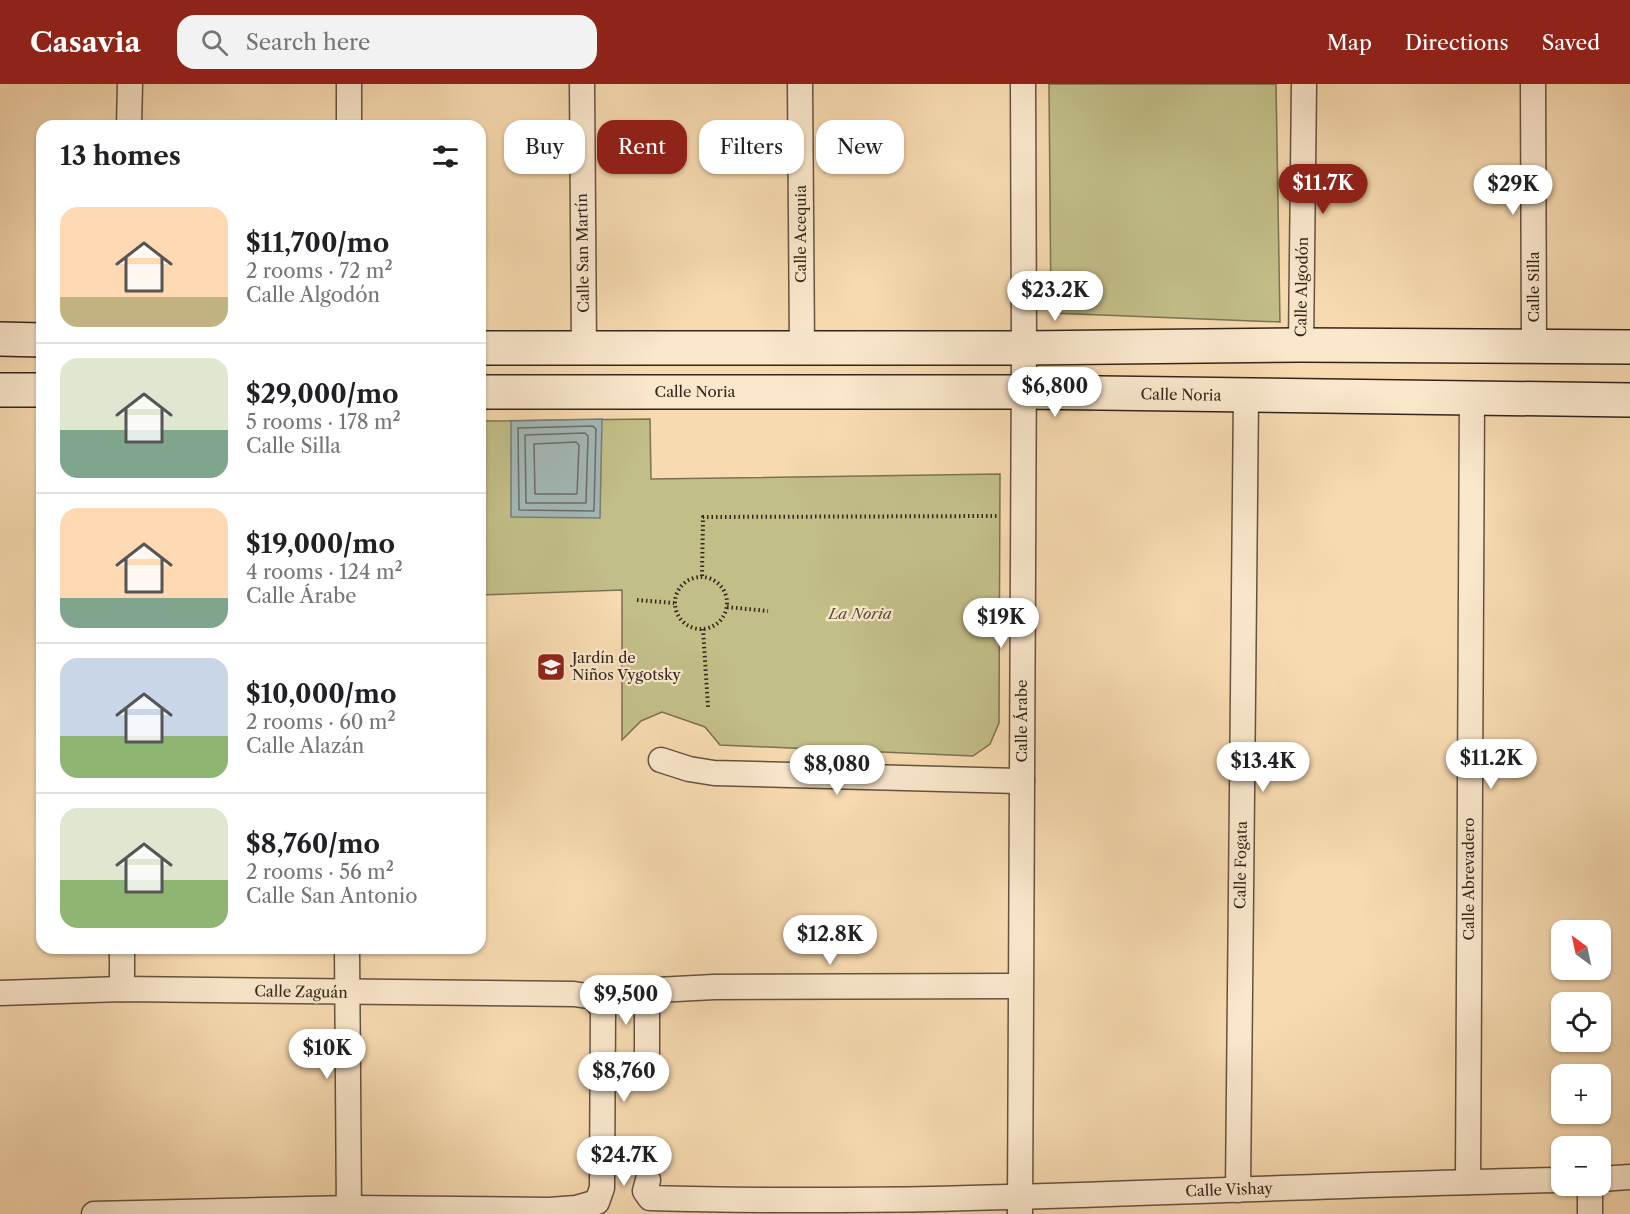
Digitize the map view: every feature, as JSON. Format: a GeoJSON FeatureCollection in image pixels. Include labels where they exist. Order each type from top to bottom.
{"type":"FeatureCollection","features":[{"type":"Feature","properties":{"kind":"street"},"geometry":{"type":"LineString","coordinates":[[129,120],[130,84]]}},
{"type":"Feature","properties":{"kind":"street"},"geometry":{"type":"LineString","coordinates":[[349,84],[349,120]]}},
{"type":"Feature","properties":{"kind":"street","name":"Calle San Martín"},"geometry":{"type":"LineString","coordinates":[[582,84],[584,349]]}},
{"type":"Feature","properties":{"kind":"street","name":"Calle Acequia"},"geometry":{"type":"LineString","coordinates":[[801,84],[802,348]]}},
{"type":"Feature","properties":{"kind":"street","name":"Calle Árabe"},"geometry":{"type":"LineString","coordinates":[[1021,1206],[1023,84]]}},
{"type":"Feature","properties":{"kind":"street","name":"Calle Algodón"},"geometry":{"type":"LineString","coordinates":[[1301,345],[1304,84]]}},
{"type":"Feature","properties":{"kind":"street","name":"Calle Silla"},"geometry":{"type":"LineString","coordinates":[[1533,84],[1534,347]]}},
{"type":"Feature","properties":{"kind":"street"},"geometry":{"type":"LineString","coordinates":[[0,339],[36,340]]}},
{"type":"Feature","properties":{"kind":"street"},"geometry":{"type":"LineString","coordinates":[[486,348],[1024,348],[1301,345],[1630,348]]}},
{"type":"Feature","properties":{"kind":"street"},"geometry":{"type":"LineString","coordinates":[[0,390],[36,390]]}},
{"type":"Feature","properties":{"kind":"street","name":"Calle Noria"},"geometry":{"type":"LineString","coordinates":[[486,392],[1024,392],[1630,400]]}},
{"type":"Feature","properties":{"kind":"street","name":"Calle Fogata"},"geometry":{"type":"LineString","coordinates":[[1238,1190],[1246,396]]}},
{"type":"Feature","properties":{"kind":"street","name":"Calle Abrevadero"},"geometry":{"type":"LineString","coordinates":[[1468,1182],[1472,397]]}},
{"type":"Feature","properties":{"kind":"street"},"geometry":{"type":"LineString","coordinates":[[661,760],[689,769],[714,773],[1022,781]]}},
{"type":"Feature","properties":{"kind":"street"},"geometry":{"type":"LineString","coordinates":[[122,954],[122,989]]}},
{"type":"Feature","properties":{"kind":"street"},"geometry":{"type":"LineString","coordinates":[[94,1214],[350,1211],[348,954]]}},
{"type":"Feature","properties":{"kind":"street"},"geometry":{"type":"LineString","coordinates":[[647,1068],[647,1010],[652,993],[657,990],[726,987],[1020,986]]}},
{"type":"Feature","properties":{"kind":"street","name":"Calle Zaguán"},"geometry":{"type":"LineString","coordinates":[[0,993],[122,989],[574,994],[594,997],[600,1002],[604,1024],[603,1175],[602,1188],[597,1202],[576,1208],[549,1210],[350,1211]]}},
{"type":"Feature","properties":{"kind":"street"},"geometry":{"type":"LineString","coordinates":[[1611,1178],[1630,1177]]}},
{"type":"Feature","properties":{"kind":"street","name":"Calle Vishay"},"geometry":{"type":"LineString","coordinates":[[647,1188],[650,1198],[1021,1206],[1238,1190],[1551,1180]]}},
{"type":"Feature","properties":{"kind":"street"},"geometry":{"type":"LineString","coordinates":[[1590,1196],[1590,1214]]}},
{"type":"Feature","properties":{"kind":"path"},"geometry":{"type":"LineString","coordinates":[[702,576],[703,517],[1023,516]]}},
{"type":"Feature","properties":{"kind":"path"},"geometry":{"type":"LineString","coordinates":[[702,576],[718,583],[724,590],[728,607],[719,622],[703,629],[694,629],[686,625],[675,611],[674,603],[676,594],[686,581],[702,576]]}},
{"type":"Feature","properties":{"kind":"path"},"geometry":{"type":"LineString","coordinates":[[637,600],[674,603]]}},
{"type":"Feature","properties":{"kind":"path"},"geometry":{"type":"LineString","coordinates":[[728,607],[768,611]]}},
{"type":"Feature","properties":{"kind":"path"},"geometry":{"type":"LineString","coordinates":[[703,629],[708,707]]}},
{"type":"Feature","properties":{"kind":"green space"},"geometry":{"type":"Polygon","coordinates":[[[1049,84],[1276,84],[1280,322],[1051,313],[1049,84]]]}},
{"type":"Feature","properties":{"kind":"green space","name":"La Noria"},"geometry":{"type":"Polygon","coordinates":[[[650,419],[651,479],[1000,474],[999,723],[990,744],[973,756],[720,745],[705,727],[662,712],[641,721],[622,740],[622,590],[486,595],[486,421],[650,419]]]}},
{"type":"Feature","properties":{"kind":"water"},"geometry":{"type":"Polygon","coordinates":[[[602,419],[600,518],[511,517],[511,421],[602,419]]]}},
{"type":"Feature","properties":{"kind":"place","name":"Jardín de Niños Vygotsky"},"geometry":{"type":"Point","coordinates":[551,667]}}]}
